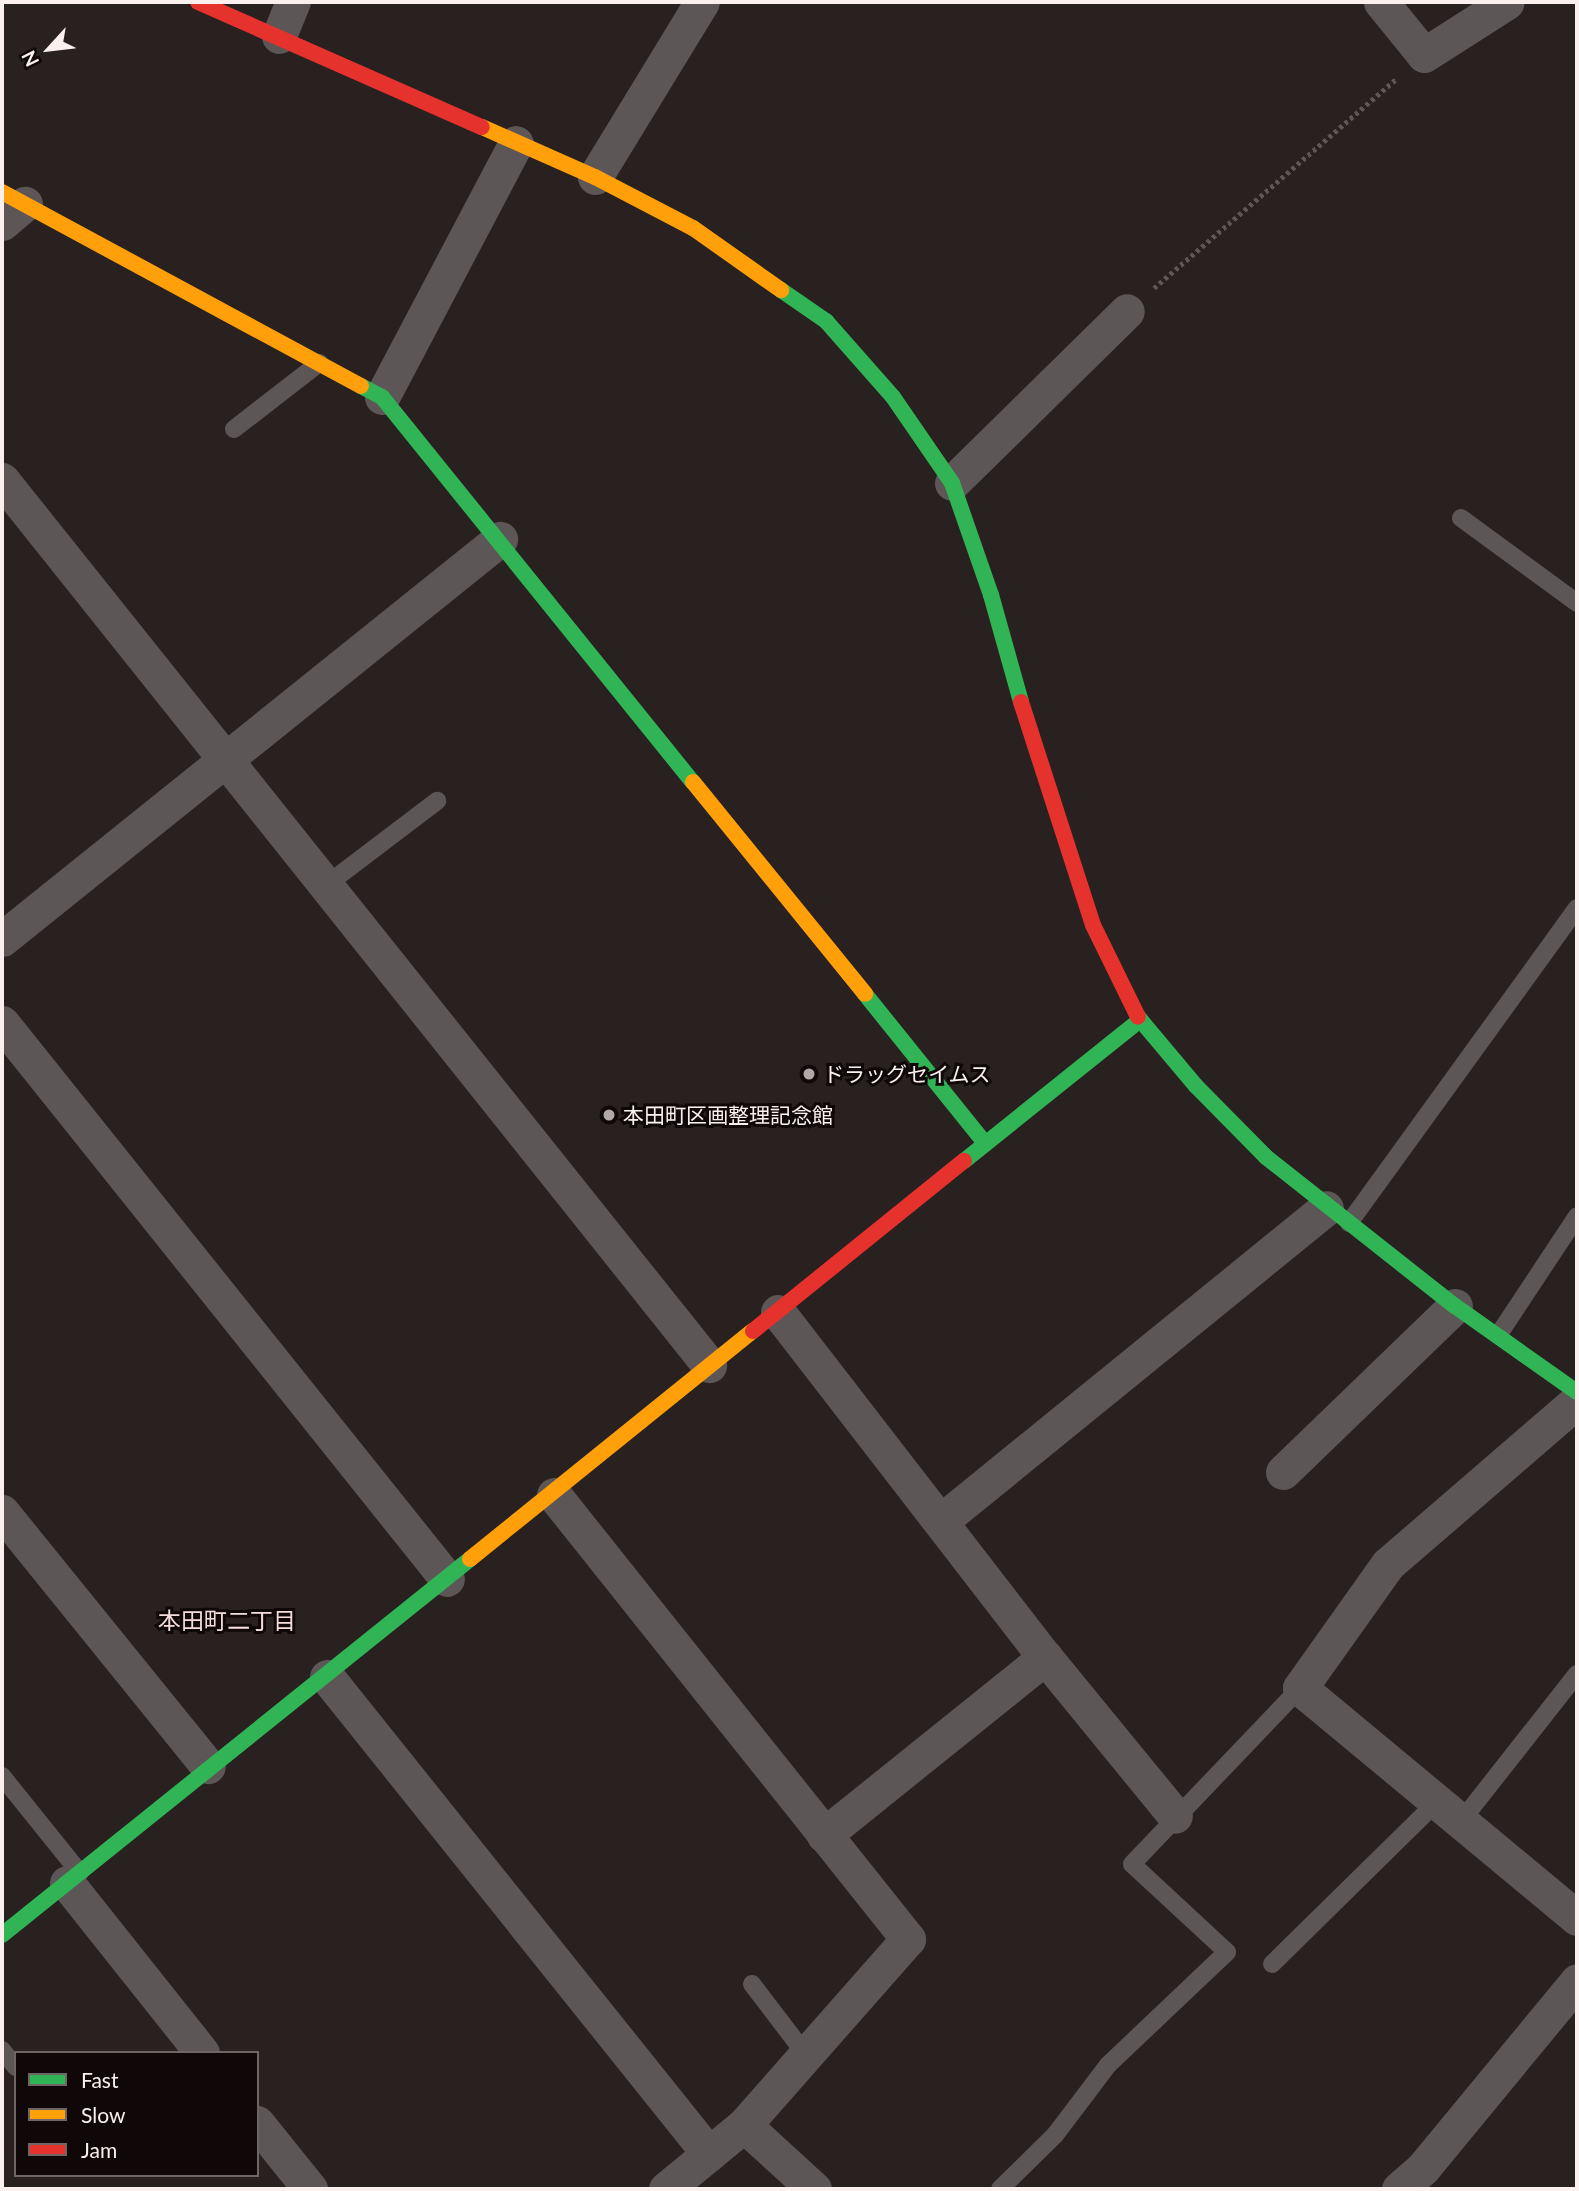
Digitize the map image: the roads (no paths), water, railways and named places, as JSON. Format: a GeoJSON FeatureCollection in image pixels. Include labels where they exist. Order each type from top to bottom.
{"type":"FeatureCollection","features":[{"type":"Feature","properties":{"kind":"street"},"geometry":{"type":"LineString","coordinates":[[198,2],[595,177],[693,228],[826,321],[893,397],[952,483],[991,594],[1021,704],[1093,925],[1140,1020],[1196,1086],[1266,1157],[1455,1306],[1499,1334],[1577,1392]]}},
{"type":"Feature","properties":{"kind":"street"},"geometry":{"type":"LineString","coordinates":[[279,36],[293,2]]}},
{"type":"Feature","properties":{"kind":"street"},"geometry":{"type":"LineString","coordinates":[[595,177],[702,2]]}},
{"type":"Feature","properties":{"kind":"street"},"geometry":{"type":"LineString","coordinates":[[1381,2],[1424,55],[1507,2]]}},
{"type":"Feature","properties":{"kind":"street"},"geometry":{"type":"LineString","coordinates":[[382,397],[516,143]]}},
{"type":"Feature","properties":{"kind":"street"},"geometry":{"type":"LineString","coordinates":[[9,206],[382,397],[500,539],[985,1143]]}},
{"type":"Feature","properties":{"kind":"street"},"geometry":{"type":"LineString","coordinates":[[952,483],[1127,311]]}},
{"type":"Feature","properties":{"kind":"street"},"geometry":{"type":"LineString","coordinates":[[2,480],[709,1366]]}},
{"type":"Feature","properties":{"kind":"street"},"geometry":{"type":"LineString","coordinates":[[2,939],[500,539]]}},
{"type":"Feature","properties":{"kind":"street"},"geometry":{"type":"LineString","coordinates":[[2,1935],[208,1766],[327,1677],[554,1495],[709,1366],[1140,1020]]}},
{"type":"Feature","properties":{"kind":"street"},"geometry":{"type":"LineString","coordinates":[[2,1023],[447,1579]]}},
{"type":"Feature","properties":{"kind":"street"},"geometry":{"type":"LineString","coordinates":[[941,1521],[1338,1215]]}},
{"type":"Feature","properties":{"kind":"street"},"geometry":{"type":"LineString","coordinates":[[1283,1472],[1455,1306]]}},
{"type":"Feature","properties":{"kind":"street"},"geometry":{"type":"LineString","coordinates":[[778,1312],[1045,1657],[1175,1816]]}},
{"type":"Feature","properties":{"kind":"street"},"geometry":{"type":"LineString","coordinates":[[1577,1401],[1388,1564],[1300,1688],[1577,1918]]}},
{"type":"Feature","properties":{"kind":"street"},"geometry":{"type":"LineString","coordinates":[[554,1495],[908,1939],[744,2125],[666,2189]]}},
{"type":"Feature","properties":{"kind":"street"},"geometry":{"type":"LineString","coordinates":[[2,1512],[208,1766]]}},
{"type":"Feature","properties":{"kind":"street"},"geometry":{"type":"LineString","coordinates":[[824,1835],[1045,1657]]}},
{"type":"Feature","properties":{"kind":"street"},"geometry":{"type":"LineString","coordinates":[[327,1677],[709,2154]]}},
{"type":"Feature","properties":{"kind":"street"},"geometry":{"type":"LineString","coordinates":[[74,1878],[201,2051]]}},
{"type":"Feature","properties":{"kind":"street"},"geometry":{"type":"LineString","coordinates":[[1399,2189],[1423,2168],[1577,1981]]}},
{"type":"Feature","properties":{"kind":"street"},"geometry":{"type":"LineString","coordinates":[[259,2125],[310,2189]]}},
{"type":"Feature","properties":{"kind":"street"},"geometry":{"type":"LineString","coordinates":[[744,2125],[814,2189]]}},
{"type":"Feature","properties":{"kind":"lane"},"geometry":{"type":"LineString","coordinates":[[234,429],[319,363]]}},
{"type":"Feature","properties":{"kind":"lane"},"geometry":{"type":"LineString","coordinates":[[1461,518],[1577,603]]}},
{"type":"Feature","properties":{"kind":"lane"},"geometry":{"type":"LineString","coordinates":[[325,887],[437,801]]}},
{"type":"Feature","properties":{"kind":"lane"},"geometry":{"type":"LineString","coordinates":[[1338,1215],[1577,908]]}},
{"type":"Feature","properties":{"kind":"lane"},"geometry":{"type":"LineString","coordinates":[[1499,1334],[1577,1216]]}},
{"type":"Feature","properties":{"kind":"lane"},"geometry":{"type":"LineString","coordinates":[[1272,1964],[1450,1810],[1577,1674]]}},
{"type":"Feature","properties":{"kind":"lane"},"geometry":{"type":"LineString","coordinates":[[1000,2189],[1055,2135],[1108,2065],[1227,1952],[1132,1864],[1300,1688]]}},
{"type":"Feature","properties":{"kind":"lane"},"geometry":{"type":"LineString","coordinates":[[2,1776],[74,1878]]}},
{"type":"Feature","properties":{"kind":"lane"},"geometry":{"type":"LineString","coordinates":[[752,1984],[806,2054]]}},
{"type":"Feature","properties":{"kind":"lane"},"geometry":{"type":"LineString","coordinates":[[2,2050],[14,2065]]}},
{"type":"Feature","properties":{"kind":"place","name":"ドラッグセイムス"},"geometry":{"type":"Point","coordinates":[809,1074]}},
{"type":"Feature","properties":{"kind":"place","name":"本田町区画整理記念館"},"geometry":{"type":"Point","coordinates":[609,1115]}},
{"type":"Feature","properties":{"kind":"district","name":"本田町二丁目"},"geometry":{"type":"Point","coordinates":[227,1620]}}]}
